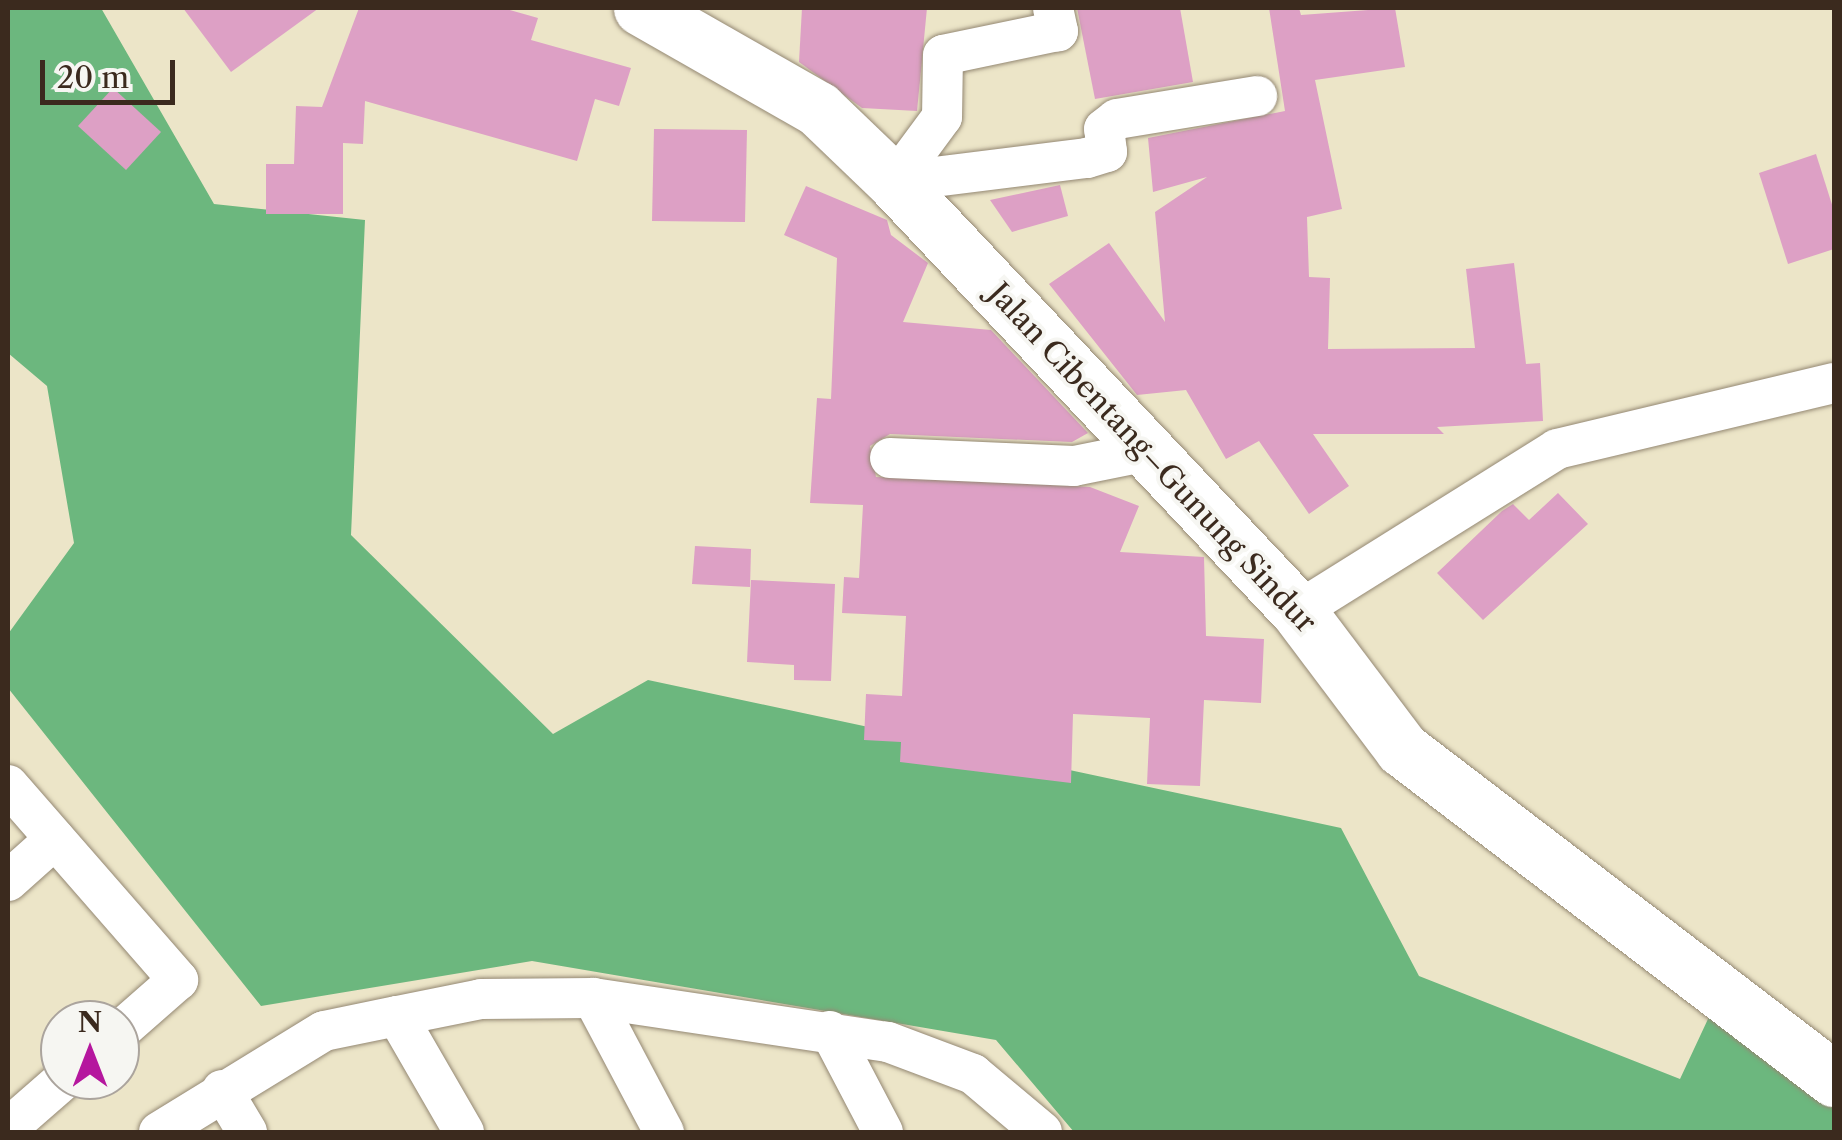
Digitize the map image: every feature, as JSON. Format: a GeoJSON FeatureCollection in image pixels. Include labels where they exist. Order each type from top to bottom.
{"type":"FeatureCollection","features":[{"type":"Feature","properties":{"kind":"street","name":"Jalan Cibentang–Gunung Sindur"},"geometry":{"type":"LineString","coordinates":[[641,8],[818,108],[1153,450],[1298,610],[1402,749],[1834,1079]]}},
{"type":"Feature","properties":{"kind":"street"},"geometry":{"type":"LineString","coordinates":[[894,182],[942,118],[943,55],[1058,31],[1053,8]]}},
{"type":"Feature","properties":{"kind":"street"},"geometry":{"type":"LineString","coordinates":[[894,182],[1087,158],[1107,152],[1104,129],[1117,119],[1257,96]]}},
{"type":"Feature","properties":{"kind":"street"},"geometry":{"type":"LineString","coordinates":[[1298,610],[1557,449],[1834,383]]}},
{"type":"Feature","properties":{"kind":"street"},"geometry":{"type":"LineString","coordinates":[[890,458],[1074,466],[1153,450]]}},
{"type":"Feature","properties":{"kind":"street"},"geometry":{"type":"LineString","coordinates":[[8,785],[178,980],[140,1013]]}},
{"type":"Feature","properties":{"kind":"street"},"geometry":{"type":"LineString","coordinates":[[8,881],[56,839]]}},
{"type":"Feature","properties":{"kind":"street"},"geometry":{"type":"LineString","coordinates":[[160,1132],[324,1030],[481,998],[593,998],[830,1031],[973,1074],[1042,1132]]}},
{"type":"Feature","properties":{"kind":"street"},"geometry":{"type":"LineString","coordinates":[[593,998],[664,1132]]}},
{"type":"Feature","properties":{"kind":"street"},"geometry":{"type":"LineString","coordinates":[[398,1016],[464,1132]]}},
{"type":"Feature","properties":{"kind":"street"},"geometry":{"type":"LineString","coordinates":[[830,1031],[883,1132]]}},
{"type":"Feature","properties":{"kind":"street"},"geometry":{"type":"LineString","coordinates":[[222,1090],[247,1132]]}},
{"type":"Feature","properties":{"kind":"street"},"geometry":{"type":"LineString","coordinates":[[8,1128],[40,1100]]}},
{"type":"Feature","properties":{"kind":"green space"},"geometry":{"type":"Polygon","coordinates":[[[8,8],[101,8],[214,204],[365,220],[351,535],[553,734],[648,680],[1341,828],[1419,976],[1680,1079],[1715,1004],[1834,1099],[1834,1132],[1074,1132],[996,1040],[532,961],[261,1006],[8,688],[8,634],[74,543],[47,386],[8,353],[8,8]]]}},
{"type":"Feature","properties":{"kind":"building"},"geometry":{"type":"Polygon","coordinates":[[[183,8],[319,8],[231,72],[183,8]]]}},
{"type":"Feature","properties":{"kind":"building"},"geometry":{"type":"Polygon","coordinates":[[[359,8],[503,8],[538,18],[531,40],[631,68],[619,106],[595,99],[577,161],[365,101],[363,144],[343,143],[343,214],[266,214],[266,164],[294,164],[296,106],[322,107],[359,8]]]}},
{"type":"Feature","properties":{"kind":"building"},"geometry":{"type":"Polygon","coordinates":[[[802,8],[927,8],[917,111],[862,108],[799,62],[802,8]]]}},
{"type":"Feature","properties":{"kind":"building"},"geometry":{"type":"Polygon","coordinates":[[[1077,8],[1180,8],[1193,82],[1095,99],[1077,8]]]}},
{"type":"Feature","properties":{"kind":"building"},"geometry":{"type":"Polygon","coordinates":[[[1269,8],[1299,8],[1301,15],[1395,8],[1405,67],[1315,80],[1342,209],[1307,217],[1309,277],[1330,278],[1328,349],[1475,348],[1466,269],[1514,263],[1526,364],[1540,363],[1543,421],[1437,427],[1444,434],[1313,434],[1349,486],[1309,514],[1259,441],[1226,459],[1186,390],[1137,395],[1049,284],[1109,243],[1165,322],[1155,212],[1207,177],[1153,192],[1148,138],[1285,111],[1269,8]]]}},
{"type":"Feature","properties":{"kind":"building"},"geometry":{"type":"Polygon","coordinates":[[[113,88],[161,132],[126,170],[78,126],[113,88]]]}},
{"type":"Feature","properties":{"kind":"building"},"geometry":{"type":"Polygon","coordinates":[[[654,129],[747,130],[745,222],[652,221],[654,129]]]}},
{"type":"Feature","properties":{"kind":"building"},"geometry":{"type":"Polygon","coordinates":[[[1816,154],[1834,211],[1834,249],[1788,264],[1759,173],[1816,154]]]}},
{"type":"Feature","properties":{"kind":"building"},"geometry":{"type":"Polygon","coordinates":[[[1060,185],[1068,216],[1012,232],[990,200],[1060,185]]]}},
{"type":"Feature","properties":{"kind":"building"},"geometry":{"type":"Polygon","coordinates":[[[806,186],[887,220],[891,235],[928,263],[903,322],[991,330],[1088,433],[1072,442],[890,434],[870,446],[876,477],[1090,487],[1139,506],[1120,552],[1204,557],[1206,636],[1264,639],[1261,703],[1204,700],[1200,786],[1147,784],[1150,718],[1073,714],[1071,783],[900,762],[901,742],[864,740],[866,694],[902,696],[906,616],[842,613],[844,577],[859,578],[863,505],[810,503],[817,398],[831,399],[837,258],[784,235],[806,186]]]}},
{"type":"Feature","properties":{"kind":"building"},"geometry":{"type":"Polygon","coordinates":[[[1558,493],[1588,524],[1483,620],[1437,573],[1502,511],[1513,504],[1529,520],[1558,493]]]}},
{"type":"Feature","properties":{"kind":"building"},"geometry":{"type":"Polygon","coordinates":[[[695,546],[751,549],[750,587],[692,584],[695,546]]]}},
{"type":"Feature","properties":{"kind":"building"},"geometry":{"type":"Polygon","coordinates":[[[751,580],[835,584],[831,681],[794,680],[794,665],[747,662],[751,580]]]}}]}
